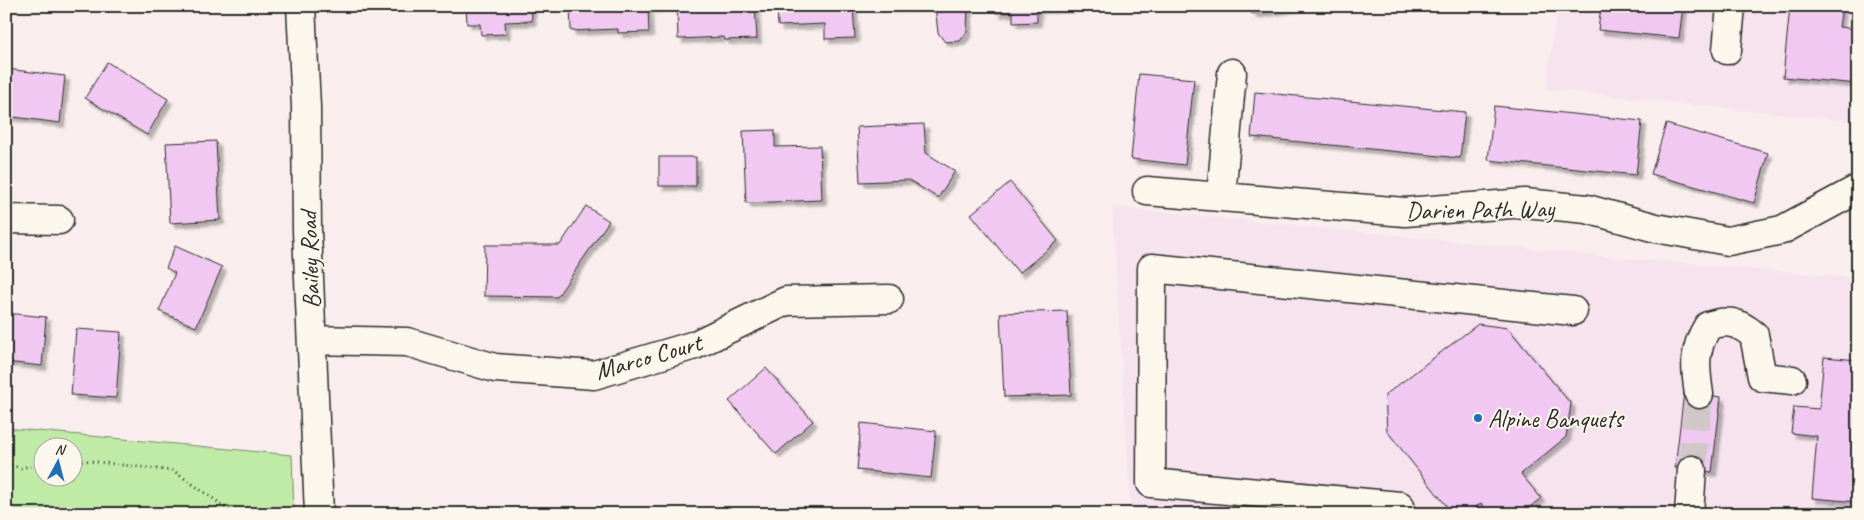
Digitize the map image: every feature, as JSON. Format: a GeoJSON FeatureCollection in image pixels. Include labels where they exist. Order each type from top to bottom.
{"type":"FeatureCollection","features":[{"type":"Feature","properties":{"kind":"street","name":"Bailey Road"},"geometry":{"type":"LineString","coordinates":[[300,6],[306,107],[307,231],[318,514]]}},
{"type":"Feature","properties":{"kind":"street"},"geometry":{"type":"LineString","coordinates":[[1727,50],[1731,6]]}},
{"type":"Feature","properties":{"kind":"street"},"geometry":{"type":"LineString","coordinates":[[1221,197],[1232,73]]}},
{"type":"Feature","properties":{"kind":"street","name":"Darien Path Way"},"geometry":{"type":"LineString","coordinates":[[1147,191],[1405,212],[1525,203],[1586,209],[1656,228],[1728,241],[1782,230],[1858,189]]}},
{"type":"Feature","properties":{"kind":"street"},"geometry":{"type":"LineString","coordinates":[[6,219],[59,220]]}},
{"type":"Feature","properties":{"kind":"street"},"geometry":{"type":"LineString","coordinates":[[1400,506],[1151,483],[1152,268],[1573,311]]}},
{"type":"Feature","properties":{"kind":"street","name":"Marco Court"},"geometry":{"type":"LineString","coordinates":[[312,340],[407,342],[495,368],[594,375],[695,345],[786,301],[889,299]]}},
{"type":"Feature","properties":{"kind":"street"},"geometry":{"type":"LineString","coordinates":[[1698,394],[1695,363],[1699,339],[1708,326],[1723,321],[1739,323],[1754,335],[1762,376],[1792,380]]}},
{"type":"Feature","properties":{"kind":"street"},"geometry":{"type":"LineString","coordinates":[[1689,514],[1692,470]]}},
{"type":"Feature","properties":{"kind":"path"},"geometry":{"type":"LineString","coordinates":[[82,460],[174,470],[236,514]]}},
{"type":"Feature","properties":{"kind":"path"},"geometry":{"type":"LineString","coordinates":[[6,464],[20,468],[32,465]]}},
{"type":"Feature","properties":{"kind":"shaded area"},"geometry":{"type":"Polygon","coordinates":[[[1557,6],[1858,6],[1858,122],[1546,89],[1557,6]]]}},
{"type":"Feature","properties":{"kind":"shaded area"},"geometry":{"type":"Polygon","coordinates":[[[1112,207],[1634,259],[1858,278],[1858,514],[1131,514],[1112,207]]]}},
{"type":"Feature","properties":{"kind":"green space"},"geometry":{"type":"Polygon","coordinates":[[[6,428],[292,455],[294,514],[6,514],[6,428]]]}},
{"type":"Feature","properties":{"kind":"building"},"geometry":{"type":"Polygon","coordinates":[[[466,6],[531,6],[532,21],[505,22],[506,34],[481,35],[480,24],[467,24],[466,6]]]}},
{"type":"Feature","properties":{"kind":"building"},"geometry":{"type":"Polygon","coordinates":[[[570,6],[656,6],[656,8],[648,8],[649,32],[618,33],[618,29],[571,31],[570,6]]]}},
{"type":"Feature","properties":{"kind":"building"},"geometry":{"type":"Polygon","coordinates":[[[677,6],[755,6],[757,39],[725,40],[724,37],[678,39],[677,6]]]}},
{"type":"Feature","properties":{"kind":"building"},"geometry":{"type":"Polygon","coordinates":[[[777,6],[853,6],[855,38],[825,39],[825,24],[778,26],[777,6]]]}},
{"type":"Feature","properties":{"kind":"building"},"geometry":{"type":"Polygon","coordinates":[[[889,6],[935,6],[889,8],[889,6]]]}},
{"type":"Feature","properties":{"kind":"building"},"geometry":{"type":"Polygon","coordinates":[[[935,6],[968,6],[967,32],[960,41],[945,42],[938,33],[935,6]]]}},
{"type":"Feature","properties":{"kind":"building"},"geometry":{"type":"Polygon","coordinates":[[[996,6],[1086,7],[1037,9],[1037,22],[1013,23],[1013,12],[996,13],[996,6]]]}},
{"type":"Feature","properties":{"kind":"building"},"geometry":{"type":"Polygon","coordinates":[[[1251,6],[1301,6],[1252,14],[1251,6]]]}},
{"type":"Feature","properties":{"kind":"building"},"geometry":{"type":"Polygon","coordinates":[[[1601,6],[1683,6],[1679,38],[1598,30],[1601,6]]]}},
{"type":"Feature","properties":{"kind":"building"},"geometry":{"type":"Polygon","coordinates":[[[1790,6],[1842,6],[1839,27],[1858,29],[1858,84],[1783,77],[1790,6]]]}},
{"type":"Feature","properties":{"kind":"building"},"geometry":{"type":"Polygon","coordinates":[[[107,62],[168,99],[147,135],[85,98],[107,62]]]}},
{"type":"Feature","properties":{"kind":"building"},"geometry":{"type":"Polygon","coordinates":[[[6,69],[65,76],[60,123],[6,116],[6,69]]]}},
{"type":"Feature","properties":{"kind":"building"},"geometry":{"type":"Polygon","coordinates":[[[1139,74],[1194,79],[1185,165],[1131,159],[1139,74]]]}},
{"type":"Feature","properties":{"kind":"building"},"geometry":{"type":"Polygon","coordinates":[[[1255,92],[1465,112],[1460,158],[1251,137],[1255,92]]]}},
{"type":"Feature","properties":{"kind":"building"},"geometry":{"type":"Polygon","coordinates":[[[1494,106],[1642,121],[1636,175],[1488,160],[1494,106]]]}},
{"type":"Feature","properties":{"kind":"building"},"geometry":{"type":"Polygon","coordinates":[[[924,124],[926,153],[955,171],[938,198],[909,180],[860,182],[857,127],[924,124]]]}},
{"type":"Feature","properties":{"kind":"building"},"geometry":{"type":"Polygon","coordinates":[[[1666,124],[1768,153],[1754,203],[1651,174],[1666,124]]]}},
{"type":"Feature","properties":{"kind":"building"},"geometry":{"type":"Polygon","coordinates":[[[775,130],[775,147],[820,146],[822,200],[746,203],[743,131],[775,130]]]}},
{"type":"Feature","properties":{"kind":"building"},"geometry":{"type":"Polygon","coordinates":[[[216,141],[220,220],[170,223],[166,143],[216,141]]]}},
{"type":"Feature","properties":{"kind":"building"},"geometry":{"type":"Polygon","coordinates":[[[659,157],[696,157],[696,186],[659,186],[659,157]]]}},
{"type":"Feature","properties":{"kind":"building"},"geometry":{"type":"Polygon","coordinates":[[[1010,182],[1058,241],[1019,273],[971,214],[1010,182]]]}},
{"type":"Feature","properties":{"kind":"building"},"geometry":{"type":"Polygon","coordinates":[[[586,206],[609,221],[557,297],[484,296],[485,245],[560,245],[586,206]]]}},
{"type":"Feature","properties":{"kind":"building"},"geometry":{"type":"Polygon","coordinates":[[[175,246],[222,267],[196,327],[159,311],[175,273],[166,268],[175,246]]]}},
{"type":"Feature","properties":{"kind":"building"},"geometry":{"type":"Polygon","coordinates":[[[1067,311],[1071,395],[1004,397],[1000,313],[1067,311]]]}},
{"type":"Feature","properties":{"kind":"building"},"geometry":{"type":"Polygon","coordinates":[[[6,313],[46,317],[42,366],[6,362],[6,313]]]}},
{"type":"Feature","properties":{"kind":"building","name":"Alpine Banquets"},"geometry":{"type":"Polygon","coordinates":[[[1478,324],[1508,328],[1571,404],[1566,437],[1521,474],[1541,498],[1521,514],[1490,514],[1481,503],[1467,514],[1453,514],[1387,431],[1385,395],[1478,324]]]}},
{"type":"Feature","properties":{"kind":"building"},"geometry":{"type":"Polygon","coordinates":[[[76,329],[121,332],[116,398],[71,395],[76,329]]]}},
{"type":"Feature","properties":{"kind":"building"},"geometry":{"type":"Polygon","coordinates":[[[1824,357],[1858,360],[1858,502],[1812,498],[1817,436],[1791,433],[1794,407],[1819,409],[1824,357]]]}},
{"type":"Feature","properties":{"kind":"building"},"geometry":{"type":"Polygon","coordinates":[[[766,368],[813,421],[776,454],[729,401],[766,368]]]}},
{"type":"Feature","properties":{"kind":"building"},"geometry":{"type":"Polygon","coordinates":[[[1684,392],[1721,397],[1712,472],[1675,468],[1684,392]]]}},
{"type":"Feature","properties":{"kind":"building"},"geometry":{"type":"Polygon","coordinates":[[[861,423],[936,431],[931,478],[857,470],[861,423]]]}},
{"type":"Feature","properties":{"kind":"tunnel"},"geometry":{"type":"LineString","coordinates":[[1692,470],[1699,394]]}},
{"type":"Feature","properties":{"kind":"place","name":"Alpine Banquets"},"geometry":{"type":"Point","coordinates":[1478,418]}}]}
